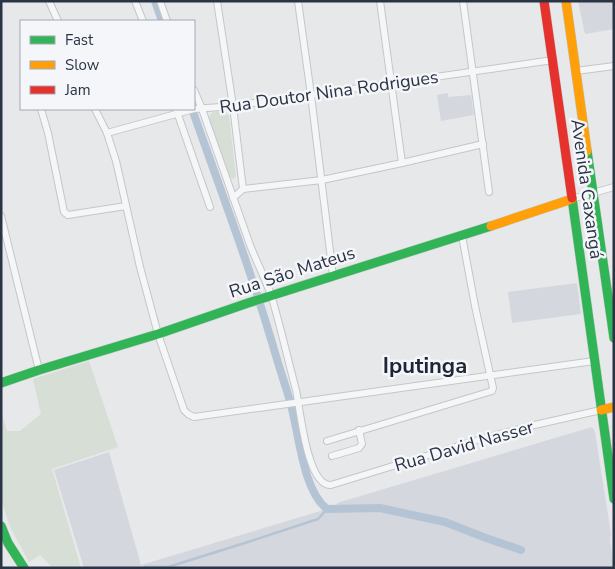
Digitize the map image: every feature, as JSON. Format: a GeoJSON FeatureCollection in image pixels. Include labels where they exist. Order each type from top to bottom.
{"type":"FeatureCollection","features":[{"type":"Feature","properties":{"kind":"main road","name":"Avenida Caxangá"},"geometry":{"type":"LineString","coordinates":[[544,1],[614,500]]}},
{"type":"Feature","properties":{"kind":"main road","name":"Avenida Caxangá"},"geometry":{"type":"LineString","coordinates":[[566,1],[614,338]]}},
{"type":"Feature","properties":{"kind":"main road","name":"Rua São Mateus"},"geometry":{"type":"LineString","coordinates":[[1,383],[158,334],[260,299],[462,236],[572,199]]}},
{"type":"Feature","properties":{"kind":"main road"},"geometry":{"type":"LineString","coordinates":[[601,410],[614,407]]}},
{"type":"Feature","properties":{"kind":"main road"},"geometry":{"type":"LineString","coordinates":[[1,526],[4,536],[24,568]]}},
{"type":"Feature","properties":{"kind":"street"},"geometry":{"type":"LineString","coordinates":[[49,1],[58,20]]}},
{"type":"Feature","properties":{"kind":"street"},"geometry":{"type":"LineString","coordinates":[[136,1],[143,20]]}},
{"type":"Feature","properties":{"kind":"street"},"geometry":{"type":"LineString","coordinates":[[160,1],[167,20]]}},
{"type":"Feature","properties":{"kind":"street"},"geometry":{"type":"LineString","coordinates":[[216,1],[233,106],[243,189]]}},
{"type":"Feature","properties":{"kind":"street"},"geometry":{"type":"LineString","coordinates":[[298,1],[333,276]]}},
{"type":"Feature","properties":{"kind":"street"},"geometry":{"type":"LineString","coordinates":[[380,1],[402,163]]}},
{"type":"Feature","properties":{"kind":"street"},"geometry":{"type":"LineString","coordinates":[[463,1],[489,192]]}},
{"type":"Feature","properties":{"kind":"street","name":"Rua Doutor Nina Rodrigues"},"geometry":{"type":"LineString","coordinates":[[198,109],[233,106],[553,60]]}},
{"type":"Feature","properties":{"kind":"street"},"geometry":{"type":"LineString","coordinates":[[576,71],[614,66]]}},
{"type":"Feature","properties":{"kind":"street"},"geometry":{"type":"LineString","coordinates":[[195,95],[198,109],[271,296],[297,403]]}},
{"type":"Feature","properties":{"kind":"street"},"geometry":{"type":"LineString","coordinates":[[41,110],[64,212],[68,215],[126,206]]}},
{"type":"Feature","properties":{"kind":"street"},"geometry":{"type":"LineString","coordinates":[[96,110],[107,133],[116,161],[140,267],[158,334],[184,410],[188,414],[194,417],[269,409],[281,405],[594,361]]}},
{"type":"Feature","properties":{"kind":"street","name":"Rua Doutor Nina Rodrigues"},"geometry":{"type":"LineString","coordinates":[[107,133],[178,112],[191,110]]}},
{"type":"Feature","properties":{"kind":"street"},"geometry":{"type":"LineString","coordinates":[[178,112],[210,207]]}},
{"type":"Feature","properties":{"kind":"street"},"geometry":{"type":"LineString","coordinates":[[233,198],[243,189],[322,180],[483,144]]}},
{"type":"Feature","properties":{"kind":"street","name":"Rua São Mateus"},"geometry":{"type":"LineString","coordinates":[[572,199],[614,187]]}},
{"type":"Feature","properties":{"kind":"street"},"geometry":{"type":"LineString","coordinates":[[1,216],[39,370]]}},
{"type":"Feature","properties":{"kind":"street"},"geometry":{"type":"LineString","coordinates":[[327,441],[492,391],[493,388],[462,236]]}},
{"type":"Feature","properties":{"kind":"street","name":"Rua David Nasser"},"geometry":{"type":"LineString","coordinates":[[297,403],[312,467],[319,480],[327,485],[481,439],[601,410]]}},
{"type":"Feature","properties":{"kind":"street"},"geometry":{"type":"LineString","coordinates":[[332,456],[359,448],[362,444],[359,430]]}},
{"type":"Feature","properties":{"kind":"shaded area"},"geometry":{"type":"Polygon","coordinates":[[[578,1],[614,1],[614,29],[585,34],[578,1]]]}},
{"type":"Feature","properties":{"kind":"shaded area"},"geometry":{"type":"Polygon","coordinates":[[[448,93],[448,97],[471,95],[474,115],[441,121],[437,95],[448,93]]]}},
{"type":"Feature","properties":{"kind":"shaded area"},"geometry":{"type":"Polygon","coordinates":[[[224,111],[229,116],[236,177],[233,179],[230,177],[209,119],[213,112],[224,111]]]}},
{"type":"Feature","properties":{"kind":"shaded area"},"geometry":{"type":"Polygon","coordinates":[[[577,283],[581,314],[512,323],[508,292],[577,283]]]}},
{"type":"Feature","properties":{"kind":"shaded area"},"geometry":{"type":"Polygon","coordinates":[[[89,361],[118,447],[52,469],[81,568],[53,568],[40,555],[29,562],[10,527],[1,499],[1,412],[7,431],[20,431],[41,414],[33,379],[89,361]]]}},
{"type":"Feature","properties":{"kind":"shaded area"},"geometry":{"type":"Polygon","coordinates":[[[592,427],[595,432],[611,534],[614,568],[84,568],[54,470],[109,452],[141,565],[337,506],[337,503],[592,427]]]}},
{"type":"Feature","properties":{"kind":"waterway"},"geometry":{"type":"LineString","coordinates":[[155,1],[162,20]]}},
{"type":"Feature","properties":{"kind":"waterway"},"geometry":{"type":"LineString","coordinates":[[192,110],[257,294],[290,402],[308,480],[320,501],[327,509],[380,508],[445,522],[521,550]]}},
{"type":"Feature","properties":{"kind":"waterway"},"geometry":{"type":"LineString","coordinates":[[145,567],[168,567],[248,542],[318,519],[327,509]]}},
{"type":"Feature","properties":{"kind":"traffic: fast"},"geometry":{"type":"LineString","coordinates":[[587,151],[614,338]]}},
{"type":"Feature","properties":{"kind":"traffic: fast"},"geometry":{"type":"LineString","coordinates":[[572,198],[614,499]]}},
{"type":"Feature","properties":{"kind":"traffic: fast"},"geometry":{"type":"LineString","coordinates":[[1,383],[491,226]]}},
{"type":"Feature","properties":{"kind":"traffic: fast"},"geometry":{"type":"LineString","coordinates":[[1,526],[8,543],[24,568]]}},
{"type":"Feature","properties":{"kind":"traffic: slow"},"geometry":{"type":"LineString","coordinates":[[566,1],[587,151]]}},
{"type":"Feature","properties":{"kind":"traffic: slow"},"geometry":{"type":"LineString","coordinates":[[491,226],[572,199]]}},
{"type":"Feature","properties":{"kind":"traffic: slow"},"geometry":{"type":"LineString","coordinates":[[601,410],[614,407]]}},
{"type":"Feature","properties":{"kind":"traffic: jam"},"geometry":{"type":"LineString","coordinates":[[544,1],[572,198]]}},
{"type":"Feature","properties":{"kind":"district","name":"Iputinga"},"geometry":{"type":"Point","coordinates":[425,366]}}]}
